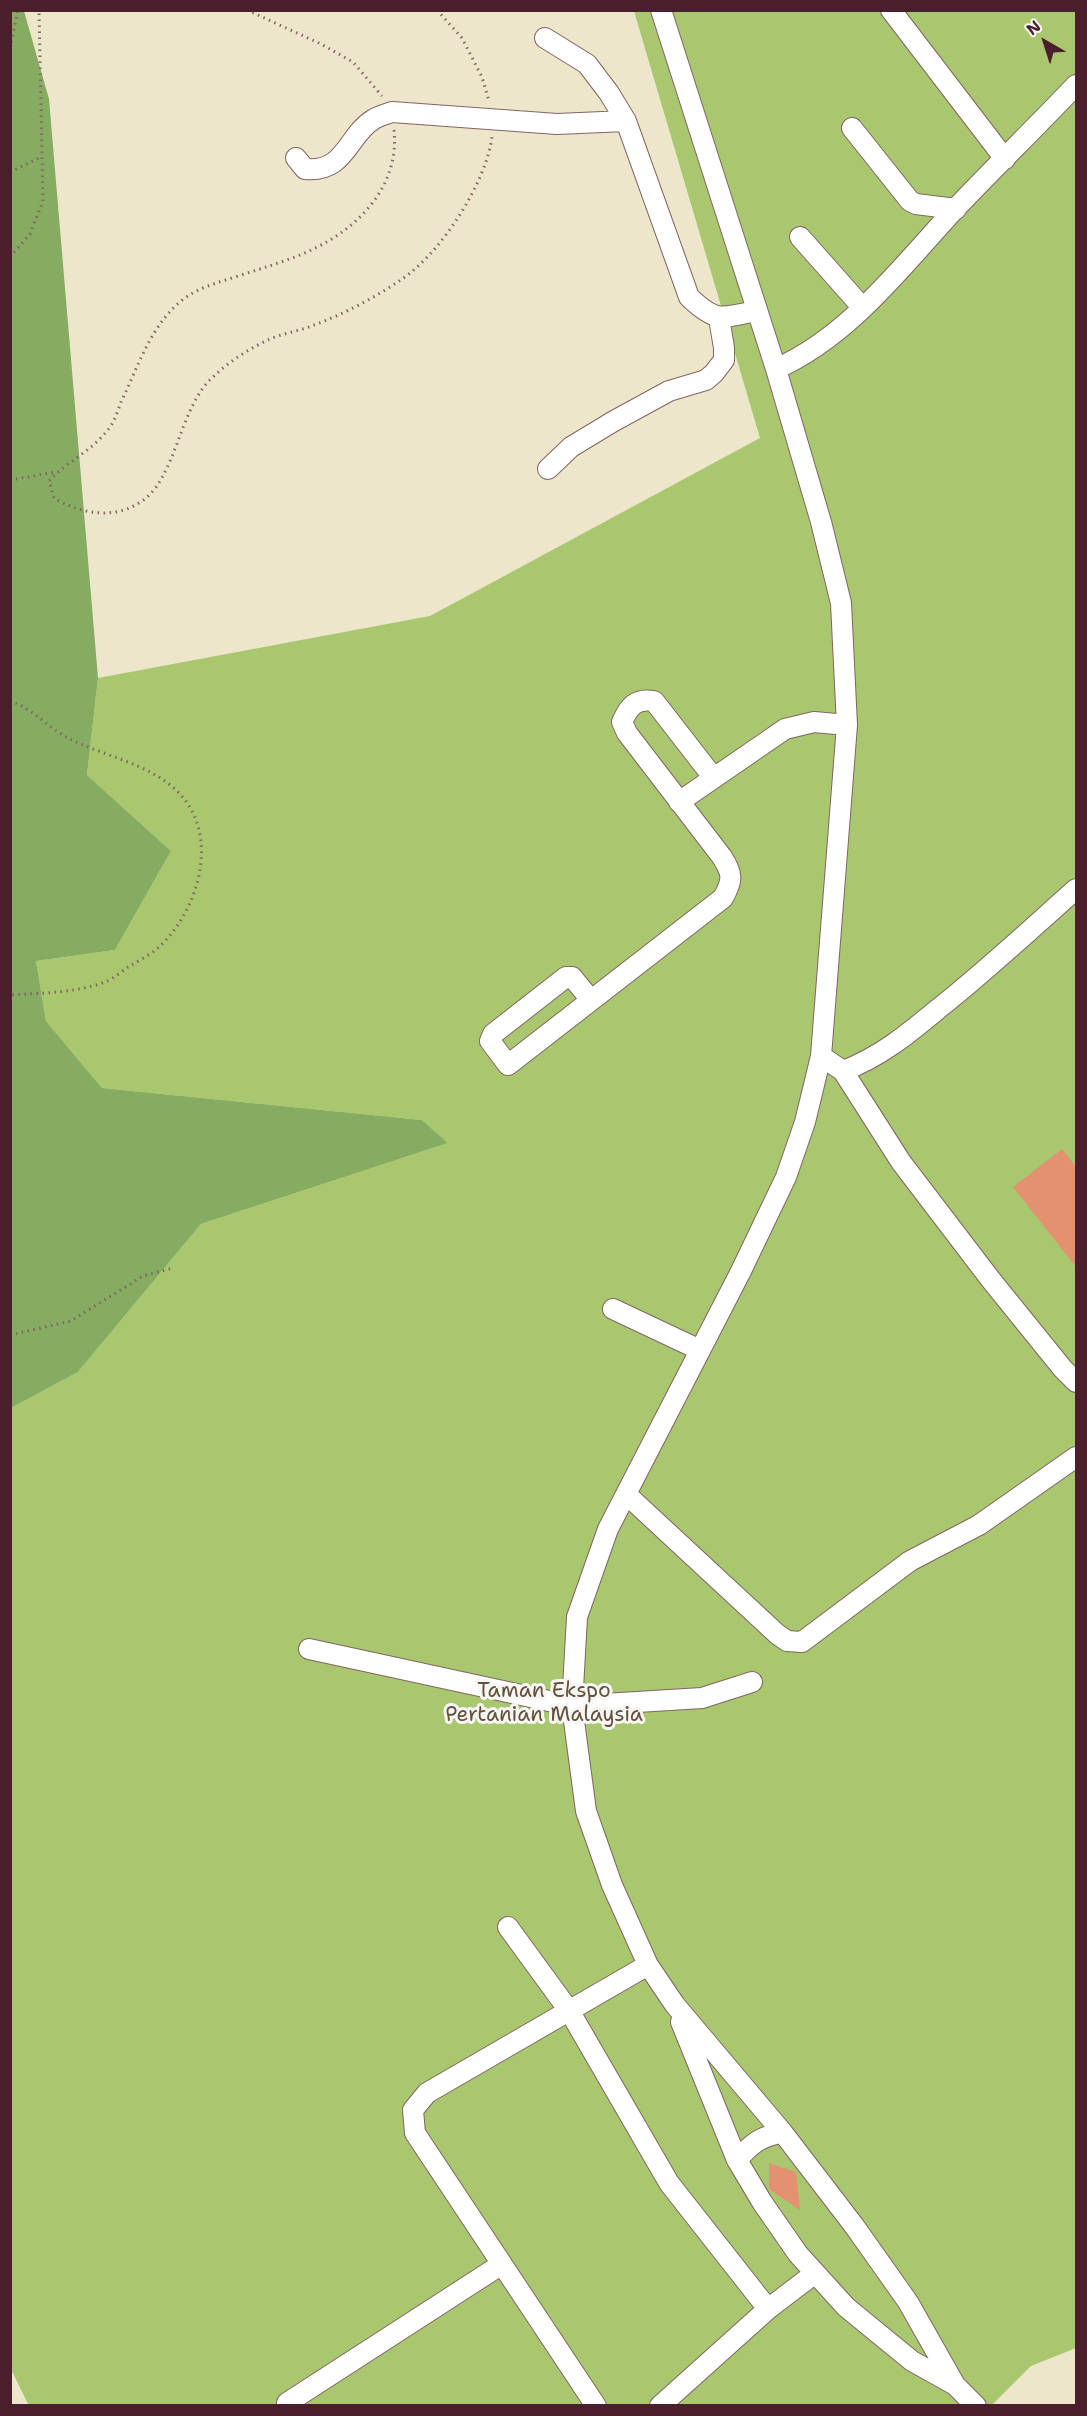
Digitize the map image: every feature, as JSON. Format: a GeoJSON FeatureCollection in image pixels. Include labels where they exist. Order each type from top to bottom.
{"type":"FeatureCollection","features":[{"type":"Feature","properties":{"kind":"street"},"geometry":{"type":"LineString","coordinates":[[661,10],[776,369],[821,522],[840,603],[847,725],[821,1056],[805,1122],[786,1177],[741,1271],[608,1529],[577,1617],[572,1706],[586,1810],[612,1885],[648,1965],[675,2005],[783,2133],[888,2273],[908,2302],[955,2385],[976,2406]]}},
{"type":"Feature","properties":{"kind":"street"},"geometry":{"type":"LineString","coordinates":[[896,12],[1005,159]]}},
{"type":"Feature","properties":{"kind":"street"},"geometry":{"type":"LineString","coordinates":[[545,38],[587,64],[626,121],[689,297],[703,311],[719,318],[756,311]]}},
{"type":"Feature","properties":{"kind":"street"},"geometry":{"type":"LineString","coordinates":[[776,369],[819,346],[889,282],[956,209],[1077,85]]}},
{"type":"Feature","properties":{"kind":"street"},"geometry":{"type":"LineString","coordinates":[[296,158],[305,170],[316,170],[333,164],[373,120],[392,112],[557,124],[626,121]]}},
{"type":"Feature","properties":{"kind":"street"},"geometry":{"type":"LineString","coordinates":[[852,128],[910,201],[916,204],[956,209]]}},
{"type":"Feature","properties":{"kind":"street"},"geometry":{"type":"LineString","coordinates":[[800,237],[862,307]]}},
{"type":"Feature","properties":{"kind":"street"},"geometry":{"type":"LineString","coordinates":[[548,468],[571,447],[614,421],[669,391],[706,380],[714,373],[724,360],[719,318]]}},
{"type":"Feature","properties":{"kind":"street"},"geometry":{"type":"LineString","coordinates":[[591,1000],[572,977],[566,977],[490,1037],[508,1065],[723,898],[732,884],[730,868],[627,733],[622,722],[626,712],[633,704],[643,699],[654,700],[713,777]]}},
{"type":"Feature","properties":{"kind":"street"},"geometry":{"type":"LineString","coordinates":[[679,802],[785,729],[814,722],[847,725]]}},
{"type":"Feature","properties":{"kind":"street"},"geometry":{"type":"LineString","coordinates":[[843,1071],[893,1046],[964,989],[1077,889]]}},
{"type":"Feature","properties":{"kind":"street"},"geometry":{"type":"LineString","coordinates":[[821,1056],[843,1071],[909,1172],[991,1280],[1063,1369],[1077,1382]]}},
{"type":"Feature","properties":{"kind":"street"},"geometry":{"type":"LineString","coordinates":[[613,1309],[700,1350]]}},
{"type":"Feature","properties":{"kind":"street"},"geometry":{"type":"LineString","coordinates":[[626,1494],[777,1634],[787,1641],[802,1641],[910,1561],[979,1525],[1077,1456]]}},
{"type":"Feature","properties":{"kind":"street"},"geometry":{"type":"LineString","coordinates":[[309,1649],[572,1706],[702,1698],[752,1682]]}},
{"type":"Feature","properties":{"kind":"street"},"geometry":{"type":"LineString","coordinates":[[508,1927],[570,2012],[669,2183],[768,2309]]}},
{"type":"Feature","properties":{"kind":"street"},"geometry":{"type":"LineString","coordinates":[[596,2406],[415,2133],[413,2110],[427,2093],[648,1965]]}},
{"type":"Feature","properties":{"kind":"street"},"geometry":{"type":"LineString","coordinates":[[675,2005],[737,2160],[778,2227],[814,2274],[846,2307],[912,2361],[955,2385]]}},
{"type":"Feature","properties":{"kind":"street"},"geometry":{"type":"LineString","coordinates":[[737,2160],[757,2140],[769,2134],[783,2133]]}},
{"type":"Feature","properties":{"kind":"street"},"geometry":{"type":"LineString","coordinates":[[287,2403],[502,2264]]}},
{"type":"Feature","properties":{"kind":"street"},"geometry":{"type":"LineString","coordinates":[[660,2406],[768,2309],[814,2274]]}},
{"type":"Feature","properties":{"kind":"path"},"geometry":{"type":"LineString","coordinates":[[10,48],[18,10]]}},
{"type":"Feature","properties":{"kind":"path"},"geometry":{"type":"LineString","coordinates":[[10,257],[30,234],[43,201],[39,10]]}},
{"type":"Feature","properties":{"kind":"path"},"geometry":{"type":"LineString","coordinates":[[247,10],[321,44],[353,62],[379,92],[392,112],[395,143],[390,172],[380,194],[365,212],[340,235],[310,252],[204,287],[182,301],[156,328],[110,427],[86,453],[58,471],[49,481],[54,498],[71,508],[93,512],[120,512],[140,503],[152,493],[164,474],[188,412],[207,381],[230,361],[271,338],[315,325],[403,279],[428,257],[462,213],[491,148],[495,119],[482,77],[462,38],[437,10]]}},
{"type":"Feature","properties":{"kind":"path"},"geometry":{"type":"LineString","coordinates":[[10,172],[42,156]]}},
{"type":"Feature","properties":{"kind":"path"},"geometry":{"type":"LineString","coordinates":[[10,480],[58,471]]}},
{"type":"Feature","properties":{"kind":"path"},"geometry":{"type":"LineString","coordinates":[[10,701],[70,740],[159,776],[179,794],[195,819],[202,842],[200,872],[192,899],[177,928],[158,948],[107,981],[68,991],[10,995]]}},
{"type":"Feature","properties":{"kind":"path"},"geometry":{"type":"LineString","coordinates":[[10,1335],[71,1321],[143,1276],[173,1268]]}},
{"type":"Feature","properties":{"kind":"green space"},"geometry":{"type":"Polygon","coordinates":[[[10,11],[24,11],[49,99],[98,678],[87,775],[171,851],[115,950],[36,961],[46,1021],[102,1088],[422,1120],[448,1143],[201,1224],[78,1372],[11,1408],[10,11]]]}},
{"type":"Feature","properties":{"kind":"green space","name":"Taman Ekspo Pertanian Malaysia"},"geometry":{"type":"Polygon","coordinates":[[[634,11],[1076,11],[1076,2348],[1031,2366],[991,2406],[29,2406],[11,2369],[11,1408],[78,1372],[201,1224],[448,1143],[422,1120],[102,1088],[46,1021],[36,961],[115,950],[171,851],[87,775],[98,678],[430,616],[760,438],[634,11]]]}},
{"type":"Feature","properties":{"kind":"building"},"geometry":{"type":"Polygon","coordinates":[[[1062,1149],[1077,1168],[1077,1268],[1013,1187],[1062,1149]]]}},
{"type":"Feature","properties":{"kind":"building"},"geometry":{"type":"Polygon","coordinates":[[[769,2163],[796,2172],[800,2210],[769,2189],[769,2163]]]}}]}
